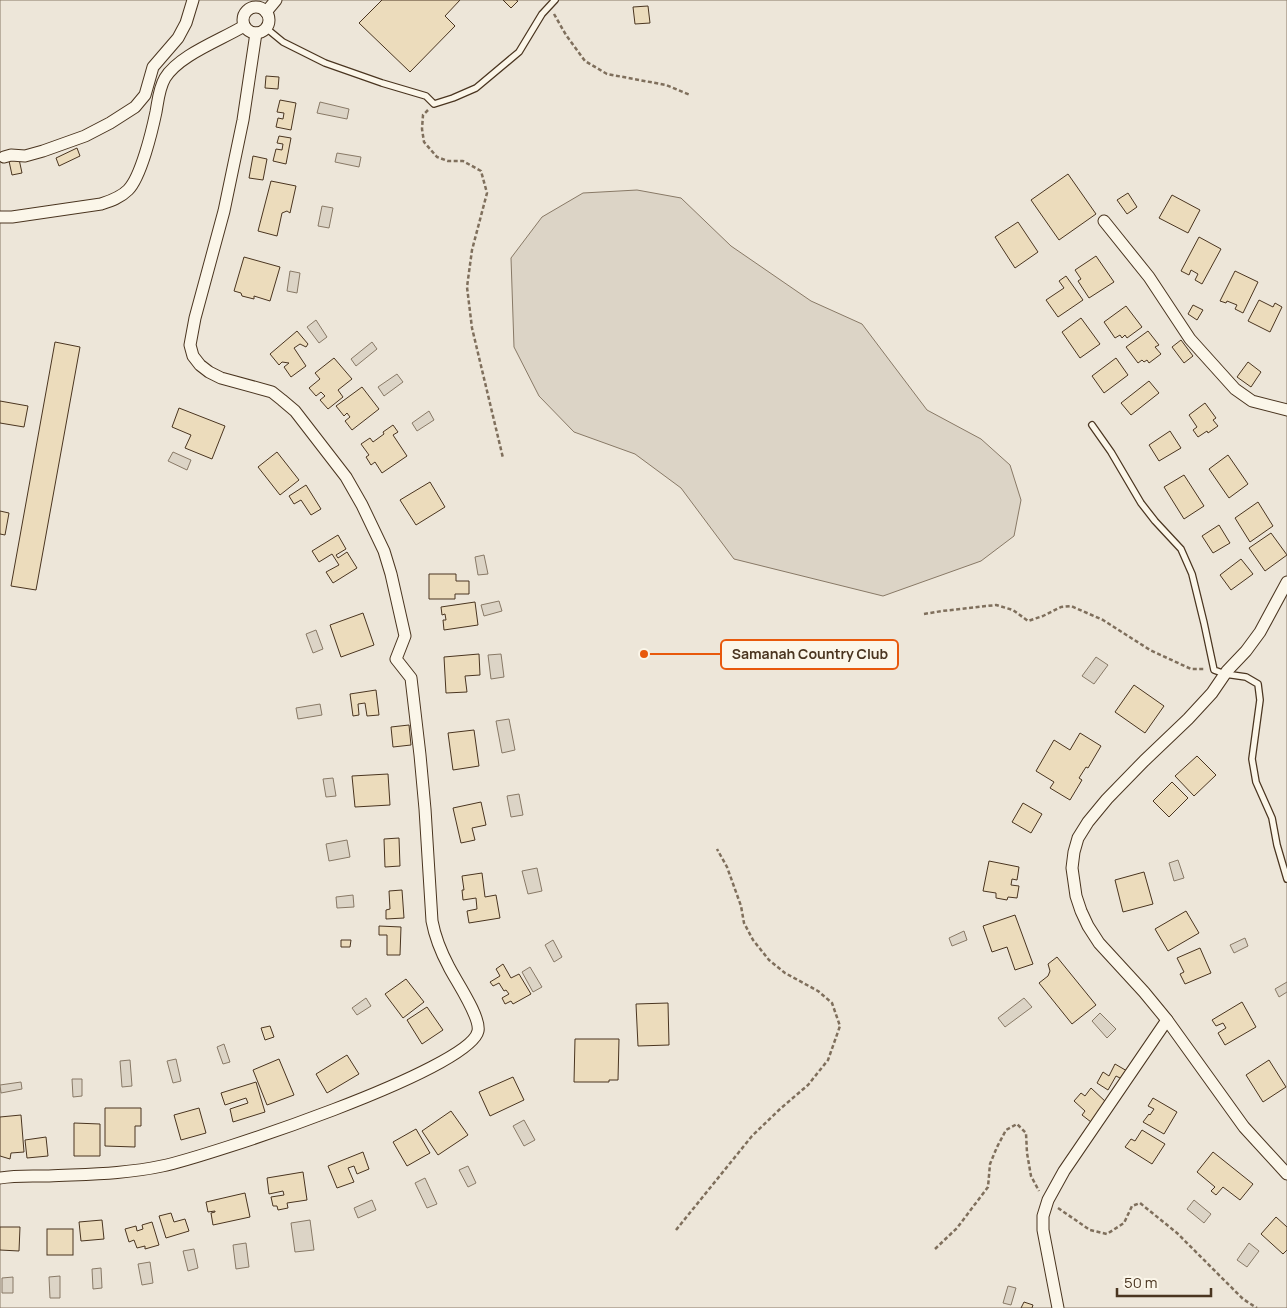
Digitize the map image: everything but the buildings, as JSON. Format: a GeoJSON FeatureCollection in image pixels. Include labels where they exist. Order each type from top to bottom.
{"type":"FeatureCollection","features":[{"type":"Feature","properties":{"kind":"street"},"geometry":{"type":"LineString","coordinates":[[4,157],[12,155],[25,156],[43,152],[85,136],[135,107],[144,95],[153,67],[178,38],[186,23],[193,0]]}},
{"type":"Feature","properties":{"kind":"street"},"geometry":{"type":"LineString","coordinates":[[266,12],[276,0]]}},
{"type":"Feature","properties":{"kind":"street"},"geometry":{"type":"LineString","coordinates":[[0,1178],[119,1173],[162,1166],[194,1158],[288,1127],[400,1082],[430,1068],[461,1050],[472,1041],[478,1031],[477,1018],[448,966],[434,935],[425,808],[413,693],[411,678],[396,660],[405,636],[384,551],[362,505],[346,478],[295,410],[272,392],[222,378],[208,372],[192,356],[190,345],[194,318],[224,211],[261,31],[269,20],[266,12],[251,4],[245,13],[244,26],[251,32],[261,31]]}},
{"type":"Feature","properties":{"kind":"street"},"geometry":{"type":"LineString","coordinates":[[0,217],[12,217],[100,204],[114,199],[127,191],[137,174],[150,137],[165,78],[177,65],[244,26]]}},
{"type":"Feature","properties":{"kind":"street"},"geometry":{"type":"LineString","coordinates":[[1104,221],[1149,277],[1190,338],[1235,389],[1252,401],[1287,410]]}},
{"type":"Feature","properties":{"kind":"street"},"geometry":{"type":"LineString","coordinates":[[1287,582],[1260,632],[1225,674],[1212,693],[1107,799],[1088,822],[1078,838],[1072,868],[1076,896],[1088,926],[1099,943],[1167,1020],[1244,1127],[1287,1174]]}},
{"type":"Feature","properties":{"kind":"street"},"geometry":{"type":"LineString","coordinates":[[1058,1308],[1043,1230],[1043,1216],[1048,1200],[1064,1171],[1167,1020]]}},
{"type":"Feature","properties":{"kind":"lane"},"geometry":{"type":"LineString","coordinates":[[261,31],[325,63],[426,96],[434,104],[454,98],[476,88],[519,52],[542,14],[555,0]]}},
{"type":"Feature","properties":{"kind":"lane"},"geometry":{"type":"LineString","coordinates":[[1092,425],[1141,503],[1155,521],[1182,549],[1192,574],[1214,670],[1225,674],[1246,677],[1258,684],[1260,700],[1252,759],[1256,782],[1272,818],[1287,880]]}},
{"type":"Feature","properties":{"kind":"path"},"geometry":{"type":"LineString","coordinates":[[550,6],[566,35],[585,62],[607,74],[666,85],[690,95]]}},
{"type":"Feature","properties":{"kind":"path"},"geometry":{"type":"LineString","coordinates":[[434,104],[423,114],[422,129],[424,142],[436,156],[448,161],[463,161],[481,171],[487,193],[472,250],[467,287],[472,328],[503,458]]}},
{"type":"Feature","properties":{"kind":"path"},"geometry":{"type":"LineString","coordinates":[[924,614],[996,605],[1013,610],[1028,621],[1061,607],[1071,606],[1103,620],[1150,650],[1191,668],[1214,670]]}},
{"type":"Feature","properties":{"kind":"path"},"geometry":{"type":"LineString","coordinates":[[676,1230],[752,1136],[808,1085],[828,1060],[840,1026],[832,1003],[818,991],[785,973],[769,960],[752,940],[744,923],[727,867],[717,849]]}},
{"type":"Feature","properties":{"kind":"path"},"geometry":{"type":"LineString","coordinates":[[935,1249],[957,1228],[988,1187],[990,1164],[997,1147],[1006,1130],[1017,1124],[1026,1134],[1031,1176],[1042,1195],[1048,1200],[1090,1230],[1107,1234],[1124,1223],[1132,1206],[1140,1204],[1177,1234],[1243,1298],[1257,1308]]}},
{"type":"Feature","properties":{"kind":"shaded area"},"geometry":{"type":"Polygon","coordinates":[[[0,0],[1287,0],[1287,1308],[0,1308],[0,0]]]}},
{"type":"Feature","properties":{"kind":"shaded area"},"geometry":{"type":"Polygon","coordinates":[[[320,102],[349,109],[347,119],[317,113],[320,102]]]}},
{"type":"Feature","properties":{"kind":"shaded area"},"geometry":{"type":"Polygon","coordinates":[[[337,153],[361,157],[359,167],[335,162],[337,153]]]}},
{"type":"Feature","properties":{"kind":"shaded area"},"geometry":{"type":"Polygon","coordinates":[[[637,190],[681,198],[731,246],[811,301],[862,324],[927,410],[981,439],[1010,465],[1021,500],[1014,536],[981,561],[883,596],[734,559],[681,488],[635,454],[574,432],[539,396],[514,347],[511,258],[542,217],[583,193],[637,190]]]}},
{"type":"Feature","properties":{"kind":"shaded area"},"geometry":{"type":"Polygon","coordinates":[[[322,206],[333,208],[329,228],[318,226],[322,206]]]}},
{"type":"Feature","properties":{"kind":"shaded area"},"geometry":{"type":"Polygon","coordinates":[[[290,271],[300,273],[297,293],[287,291],[290,271]]]}},
{"type":"Feature","properties":{"kind":"shaded area"},"geometry":{"type":"Polygon","coordinates":[[[316,320],[327,337],[319,343],[307,327],[316,320]]]}},
{"type":"Feature","properties":{"kind":"shaded area"},"geometry":{"type":"Polygon","coordinates":[[[372,342],[377,349],[356,366],[351,359],[372,342]]]}},
{"type":"Feature","properties":{"kind":"shaded area"},"geometry":{"type":"Polygon","coordinates":[[[397,374],[403,382],[384,396],[378,387],[397,374]]]}},
{"type":"Feature","properties":{"kind":"shaded area"},"geometry":{"type":"Polygon","coordinates":[[[429,411],[434,420],[417,431],[412,423],[429,411]]]}},
{"type":"Feature","properties":{"kind":"shaded area"},"geometry":{"type":"Polygon","coordinates":[[[173,452],[191,460],[187,470],[168,461],[173,452]]]}},
{"type":"Feature","properties":{"kind":"shaded area"},"geometry":{"type":"Polygon","coordinates":[[[484,555],[488,574],[478,575],[475,557],[484,555]]]}},
{"type":"Feature","properties":{"kind":"shaded area"},"geometry":{"type":"Polygon","coordinates":[[[499,601],[502,611],[484,616],[481,605],[499,601]]]}},
{"type":"Feature","properties":{"kind":"shaded area"},"geometry":{"type":"Polygon","coordinates":[[[316,630],[323,649],[313,653],[306,634],[316,630]]]}},
{"type":"Feature","properties":{"kind":"shaded area"},"geometry":{"type":"Polygon","coordinates":[[[501,654],[504,677],[491,679],[488,655],[501,654]]]}},
{"type":"Feature","properties":{"kind":"shaded area"},"geometry":{"type":"Polygon","coordinates":[[[1096,657],[1108,665],[1094,684],[1082,676],[1096,657]]]}},
{"type":"Feature","properties":{"kind":"shaded area"},"geometry":{"type":"Polygon","coordinates":[[[320,704],[322,715],[298,719],[296,708],[320,704]]]}},
{"type":"Feature","properties":{"kind":"shaded area"},"geometry":{"type":"Polygon","coordinates":[[[509,719],[515,750],[502,753],[496,721],[509,719]]]}},
{"type":"Feature","properties":{"kind":"shaded area"},"geometry":{"type":"Polygon","coordinates":[[[333,778],[336,796],[326,797],[323,779],[333,778]]]}},
{"type":"Feature","properties":{"kind":"shaded area"},"geometry":{"type":"Polygon","coordinates":[[[519,794],[523,815],[511,817],[507,796],[519,794]]]}},
{"type":"Feature","properties":{"kind":"shaded area"},"geometry":{"type":"Polygon","coordinates":[[[347,840],[350,857],[329,861],[326,844],[347,840]]]}},
{"type":"Feature","properties":{"kind":"shaded area"},"geometry":{"type":"Polygon","coordinates":[[[1178,860],[1184,878],[1174,881],[1169,863],[1178,860]]]}},
{"type":"Feature","properties":{"kind":"shaded area"},"geometry":{"type":"Polygon","coordinates":[[[537,868],[542,891],[528,894],[522,871],[537,868]]]}},
{"type":"Feature","properties":{"kind":"shaded area"},"geometry":{"type":"Polygon","coordinates":[[[353,895],[354,907],[337,908],[336,897],[353,895]]]}},
{"type":"Feature","properties":{"kind":"shaded area"},"geometry":{"type":"Polygon","coordinates":[[[964,931],[967,940],[952,946],[949,938],[964,931]]]}},
{"type":"Feature","properties":{"kind":"shaded area"},"geometry":{"type":"Polygon","coordinates":[[[1245,938],[1248,946],[1234,953],[1230,945],[1245,938]]]}},
{"type":"Feature","properties":{"kind":"shaded area"},"geometry":{"type":"Polygon","coordinates":[[[553,940],[562,957],[554,962],[545,945],[553,940]]]}},
{"type":"Feature","properties":{"kind":"shaded area"},"geometry":{"type":"Polygon","coordinates":[[[530,967],[542,987],[533,992],[522,972],[530,967]]]}},
{"type":"Feature","properties":{"kind":"shaded area"},"geometry":{"type":"Polygon","coordinates":[[[1287,982],[1287,992],[1279,997],[1275,989],[1287,982]]]}},
{"type":"Feature","properties":{"kind":"shaded area"},"geometry":{"type":"Polygon","coordinates":[[[366,998],[371,1006],[357,1015],[352,1008],[366,998]]]}},
{"type":"Feature","properties":{"kind":"shaded area"},"geometry":{"type":"Polygon","coordinates":[[[1024,998],[1032,1007],[1005,1027],[998,1018],[1024,998]]]}},
{"type":"Feature","properties":{"kind":"shaded area"},"geometry":{"type":"Polygon","coordinates":[[[1100,1013],[1116,1029],[1107,1038],[1092,1021],[1100,1013]]]}},
{"type":"Feature","properties":{"kind":"shaded area"},"geometry":{"type":"Polygon","coordinates":[[[224,1044],[230,1062],[223,1064],[217,1047],[224,1044]]]}},
{"type":"Feature","properties":{"kind":"shaded area"},"geometry":{"type":"Polygon","coordinates":[[[176,1059],[181,1081],[173,1083],[167,1061],[176,1059]]]}},
{"type":"Feature","properties":{"kind":"shaded area"},"geometry":{"type":"Polygon","coordinates":[[[130,1060],[132,1086],[122,1087],[120,1061],[130,1060]]]}},
{"type":"Feature","properties":{"kind":"shaded area"},"geometry":{"type":"Polygon","coordinates":[[[72,1079],[82,1079],[82,1096],[73,1097],[72,1079]]]}},
{"type":"Feature","properties":{"kind":"shaded area"},"geometry":{"type":"Polygon","coordinates":[[[21,1082],[22,1089],[1,1093],[0,1085],[21,1082]]]}},
{"type":"Feature","properties":{"kind":"shaded area"},"geometry":{"type":"Polygon","coordinates":[[[524,1120],[535,1140],[524,1146],[513,1126],[524,1120]]]}},
{"type":"Feature","properties":{"kind":"shaded area"},"geometry":{"type":"Polygon","coordinates":[[[468,1166],[476,1183],[468,1187],[459,1170],[468,1166]]]}},
{"type":"Feature","properties":{"kind":"shaded area"},"geometry":{"type":"Polygon","coordinates":[[[425,1178],[437,1204],[427,1208],[415,1183],[425,1178]]]}},
{"type":"Feature","properties":{"kind":"shaded area"},"geometry":{"type":"Polygon","coordinates":[[[372,1200],[376,1210],[358,1218],[354,1208],[372,1200]]]}},
{"type":"Feature","properties":{"kind":"shaded area"},"geometry":{"type":"Polygon","coordinates":[[[1194,1200],[1211,1214],[1204,1223],[1187,1209],[1194,1200]]]}},
{"type":"Feature","properties":{"kind":"shaded area"},"geometry":{"type":"Polygon","coordinates":[[[310,1220],[314,1250],[295,1252],[291,1223],[310,1220]]]}},
{"type":"Feature","properties":{"kind":"shaded area"},"geometry":{"type":"Polygon","coordinates":[[[246,1243],[249,1267],[236,1269],[233,1245],[246,1243]]]}},
{"type":"Feature","properties":{"kind":"shaded area"},"geometry":{"type":"Polygon","coordinates":[[[1249,1243],[1259,1251],[1247,1267],[1237,1260],[1249,1243]]]}},
{"type":"Feature","properties":{"kind":"shaded area"},"geometry":{"type":"Polygon","coordinates":[[[194,1249],[198,1268],[188,1271],[183,1251],[194,1249]]]}},
{"type":"Feature","properties":{"kind":"shaded area"},"geometry":{"type":"Polygon","coordinates":[[[150,1262],[153,1283],[142,1285],[138,1264],[150,1262]]]}},
{"type":"Feature","properties":{"kind":"shaded area"},"geometry":{"type":"Polygon","coordinates":[[[101,1268],[102,1288],[93,1289],[92,1269],[101,1268]]]}},
{"type":"Feature","properties":{"kind":"shaded area"},"geometry":{"type":"Polygon","coordinates":[[[60,1276],[60,1298],[50,1298],[49,1277],[60,1276]]]}},
{"type":"Feature","properties":{"kind":"shaded area"},"geometry":{"type":"Polygon","coordinates":[[[13,1277],[13,1293],[2,1293],[2,1278],[13,1277]]]}},
{"type":"Feature","properties":{"kind":"shaded area"},"geometry":{"type":"Polygon","coordinates":[[[1008,1286],[1016,1288],[1011,1305],[1003,1303],[1008,1286]]]}},
{"type":"Feature","properties":{"kind":"place","name":"Samanah Country Club"},"geometry":{"type":"Point","coordinates":[644,654]}}]}
